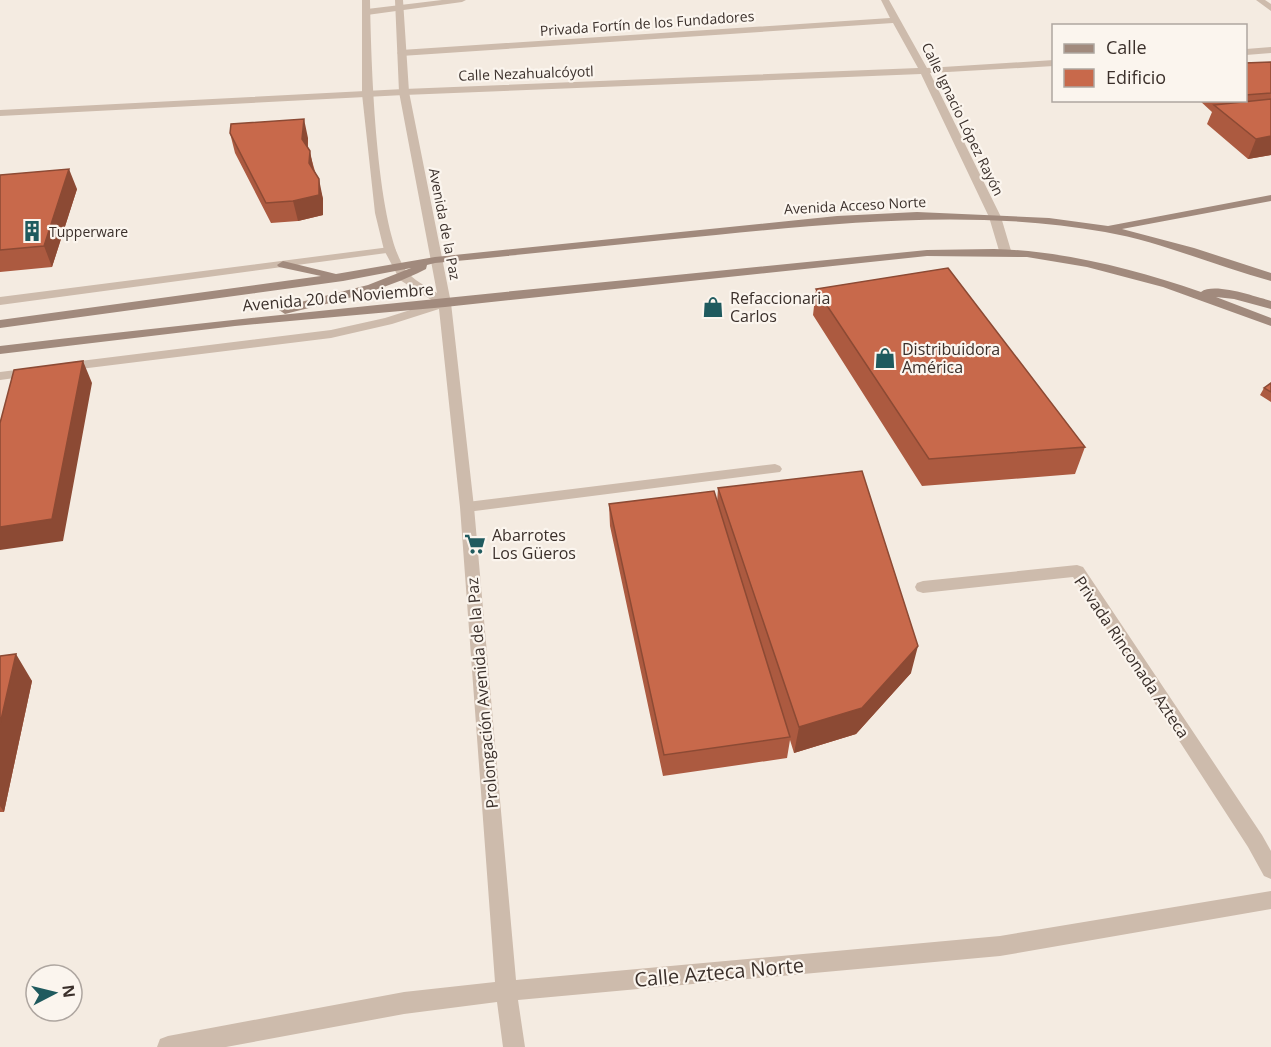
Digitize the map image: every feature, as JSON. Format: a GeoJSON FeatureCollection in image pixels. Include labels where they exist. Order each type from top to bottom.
{"type":"FeatureCollection","features":[{"type":"Feature","properties":{"kind":"main road"},"geometry":{"type":"LineString","coordinates":[[1107,229],[1271,198]]}},
{"type":"Feature","properties":{"kind":"main road","name":"Avenida Acceso Norte"},"geometry":{"type":"LineString","coordinates":[[435,260],[837,219],[917,215],[995,217],[1107,229],[1190,250],[1271,277]]}},
{"type":"Feature","properties":{"kind":"main road"},"geometry":{"type":"LineString","coordinates":[[445,303],[927,253],[1006,254],[1058,258],[1178,288],[1271,322]]}},
{"type":"Feature","properties":{"kind":"main road"},"geometry":{"type":"LineString","coordinates":[[235,322],[330,299],[435,260]]}},
{"type":"Feature","properties":{"kind":"main road"},"geometry":{"type":"LineString","coordinates":[[283,265],[343,277]]}},
{"type":"Feature","properties":{"kind":"main road","name":"Avenida 20 de Noviembre"},"geometry":{"type":"LineString","coordinates":[[0,324],[343,277],[401,272]]}},
{"type":"Feature","properties":{"kind":"main road"},"geometry":{"type":"LineString","coordinates":[[1178,288],[1235,295],[1271,305]]}},
{"type":"Feature","properties":{"kind":"main road","name":"Avenida 20 de Noviembre"},"geometry":{"type":"LineString","coordinates":[[0,350],[235,322],[445,303]]}},
{"type":"Feature","properties":{"kind":"street"},"geometry":{"type":"LineString","coordinates":[[366,0],[367,94],[381,213],[390,250],[401,272]]}},
{"type":"Feature","properties":{"kind":"street"},"geometry":{"type":"LineString","coordinates":[[367,12],[400,4],[462,0]]}},
{"type":"Feature","properties":{"kind":"street","name":"Calle Ignacio López Rayón"},"geometry":{"type":"LineString","coordinates":[[885,0],[924,71],[995,217],[1006,254]]}},
{"type":"Feature","properties":{"kind":"street"},"geometry":{"type":"LineString","coordinates":[[1260,0],[1271,8]]}},
{"type":"Feature","properties":{"kind":"street","name":"Avenida de la Paz"},"geometry":{"type":"LineString","coordinates":[[400,4],[404,92],[445,303]]}},
{"type":"Feature","properties":{"kind":"street","name":"Privada Fortín de los Fundadores"},"geometry":{"type":"LineString","coordinates":[[401,53],[896,20]]}},
{"type":"Feature","properties":{"kind":"street"},"geometry":{"type":"LineString","coordinates":[[1247,52],[1271,50]]}},
{"type":"Feature","properties":{"kind":"street","name":"Calle Nezahualcóyotl"},"geometry":{"type":"LineString","coordinates":[[0,113],[404,92],[924,71],[1052,63]]}},
{"type":"Feature","properties":{"kind":"street"},"geometry":{"type":"LineString","coordinates":[[0,301],[390,250]]}},
{"type":"Feature","properties":{"kind":"street","name":"Avenida de la Paz"},"geometry":{"type":"LineString","coordinates":[[401,272],[445,303]]}},
{"type":"Feature","properties":{"kind":"street","name":"Avenida 20 de Noviembre"},"geometry":{"type":"LineString","coordinates":[[0,376],[331,334],[388,321],[445,303]]}},
{"type":"Feature","properties":{"kind":"street","name":"Prolongación Avenida de la Paz"},"geometry":{"type":"LineString","coordinates":[[445,303],[467,507],[506,991],[514,1047]]}},
{"type":"Feature","properties":{"kind":"street"},"geometry":{"type":"LineString","coordinates":[[467,507],[775,469]]}},
{"type":"Feature","properties":{"kind":"street","name":"Privada Rinconada Azteca"},"geometry":{"type":"LineString","coordinates":[[923,587],[1077,571],[1255,841],[1271,870]]}},
{"type":"Feature","properties":{"kind":"street","name":"Calle Azteca Norte"},"geometry":{"type":"LineString","coordinates":[[168,1047],[404,1003],[506,991],[1000,946],[1271,900]]}},
{"type":"Feature","properties":{"kind":"building"},"geometry":{"type":"Polygon","coordinates":[[[1271,62],[1271,93],[1247,95],[1247,63],[1271,62]]]}},
{"type":"Feature","properties":{"kind":"building"},"geometry":{"type":"Polygon","coordinates":[[[1271,99],[1271,136],[1256,139],[1214,105],[1271,99]]]}},
{"type":"Feature","properties":{"kind":"building"},"geometry":{"type":"Polygon","coordinates":[[[304,119],[302,139],[310,151],[309,163],[319,179],[319,195],[293,201],[266,203],[230,133],[231,124],[304,119]]]}},
{"type":"Feature","properties":{"kind":"building"},"geometry":{"type":"Polygon","coordinates":[[[69,169],[44,246],[0,250],[0,175],[69,169]]]}},
{"type":"Feature","properties":{"kind":"building"},"geometry":{"type":"Polygon","coordinates":[[[948,268],[1085,447],[929,459],[816,289],[948,268]]]}},
{"type":"Feature","properties":{"kind":"building"},"geometry":{"type":"Polygon","coordinates":[[[83,361],[52,519],[0,527],[0,423],[14,370],[83,361]]]}},
{"type":"Feature","properties":{"kind":"building"},"geometry":{"type":"Polygon","coordinates":[[[1271,383],[1271,392],[1264,388],[1271,383]]]}},
{"type":"Feature","properties":{"kind":"building"},"geometry":{"type":"Polygon","coordinates":[[[862,471],[918,646],[862,708],[799,727],[718,488],[862,471]]]}},
{"type":"Feature","properties":{"kind":"building"},"geometry":{"type":"Polygon","coordinates":[[[714,491],[790,737],[664,755],[609,504],[714,491]]]}},
{"type":"Feature","properties":{"kind":"building"},"geometry":{"type":"Polygon","coordinates":[[[16,654],[0,724],[0,656],[16,654]]]}},
{"type":"Feature","properties":{"kind":"place","name":"Tupperware"},"geometry":{"type":"Point","coordinates":[32,231]}},
{"type":"Feature","properties":{"kind":"place","name":"Refaccionaria Carlos"},"geometry":{"type":"Point","coordinates":[713,307]}},
{"type":"Feature","properties":{"kind":"place","name":"Distribuidora América"},"geometry":{"type":"Point","coordinates":[885,358]}},
{"type":"Feature","properties":{"kind":"place","name":"Abarrotes Los Güeros"},"geometry":{"type":"Point","coordinates":[475,544]}}]}
